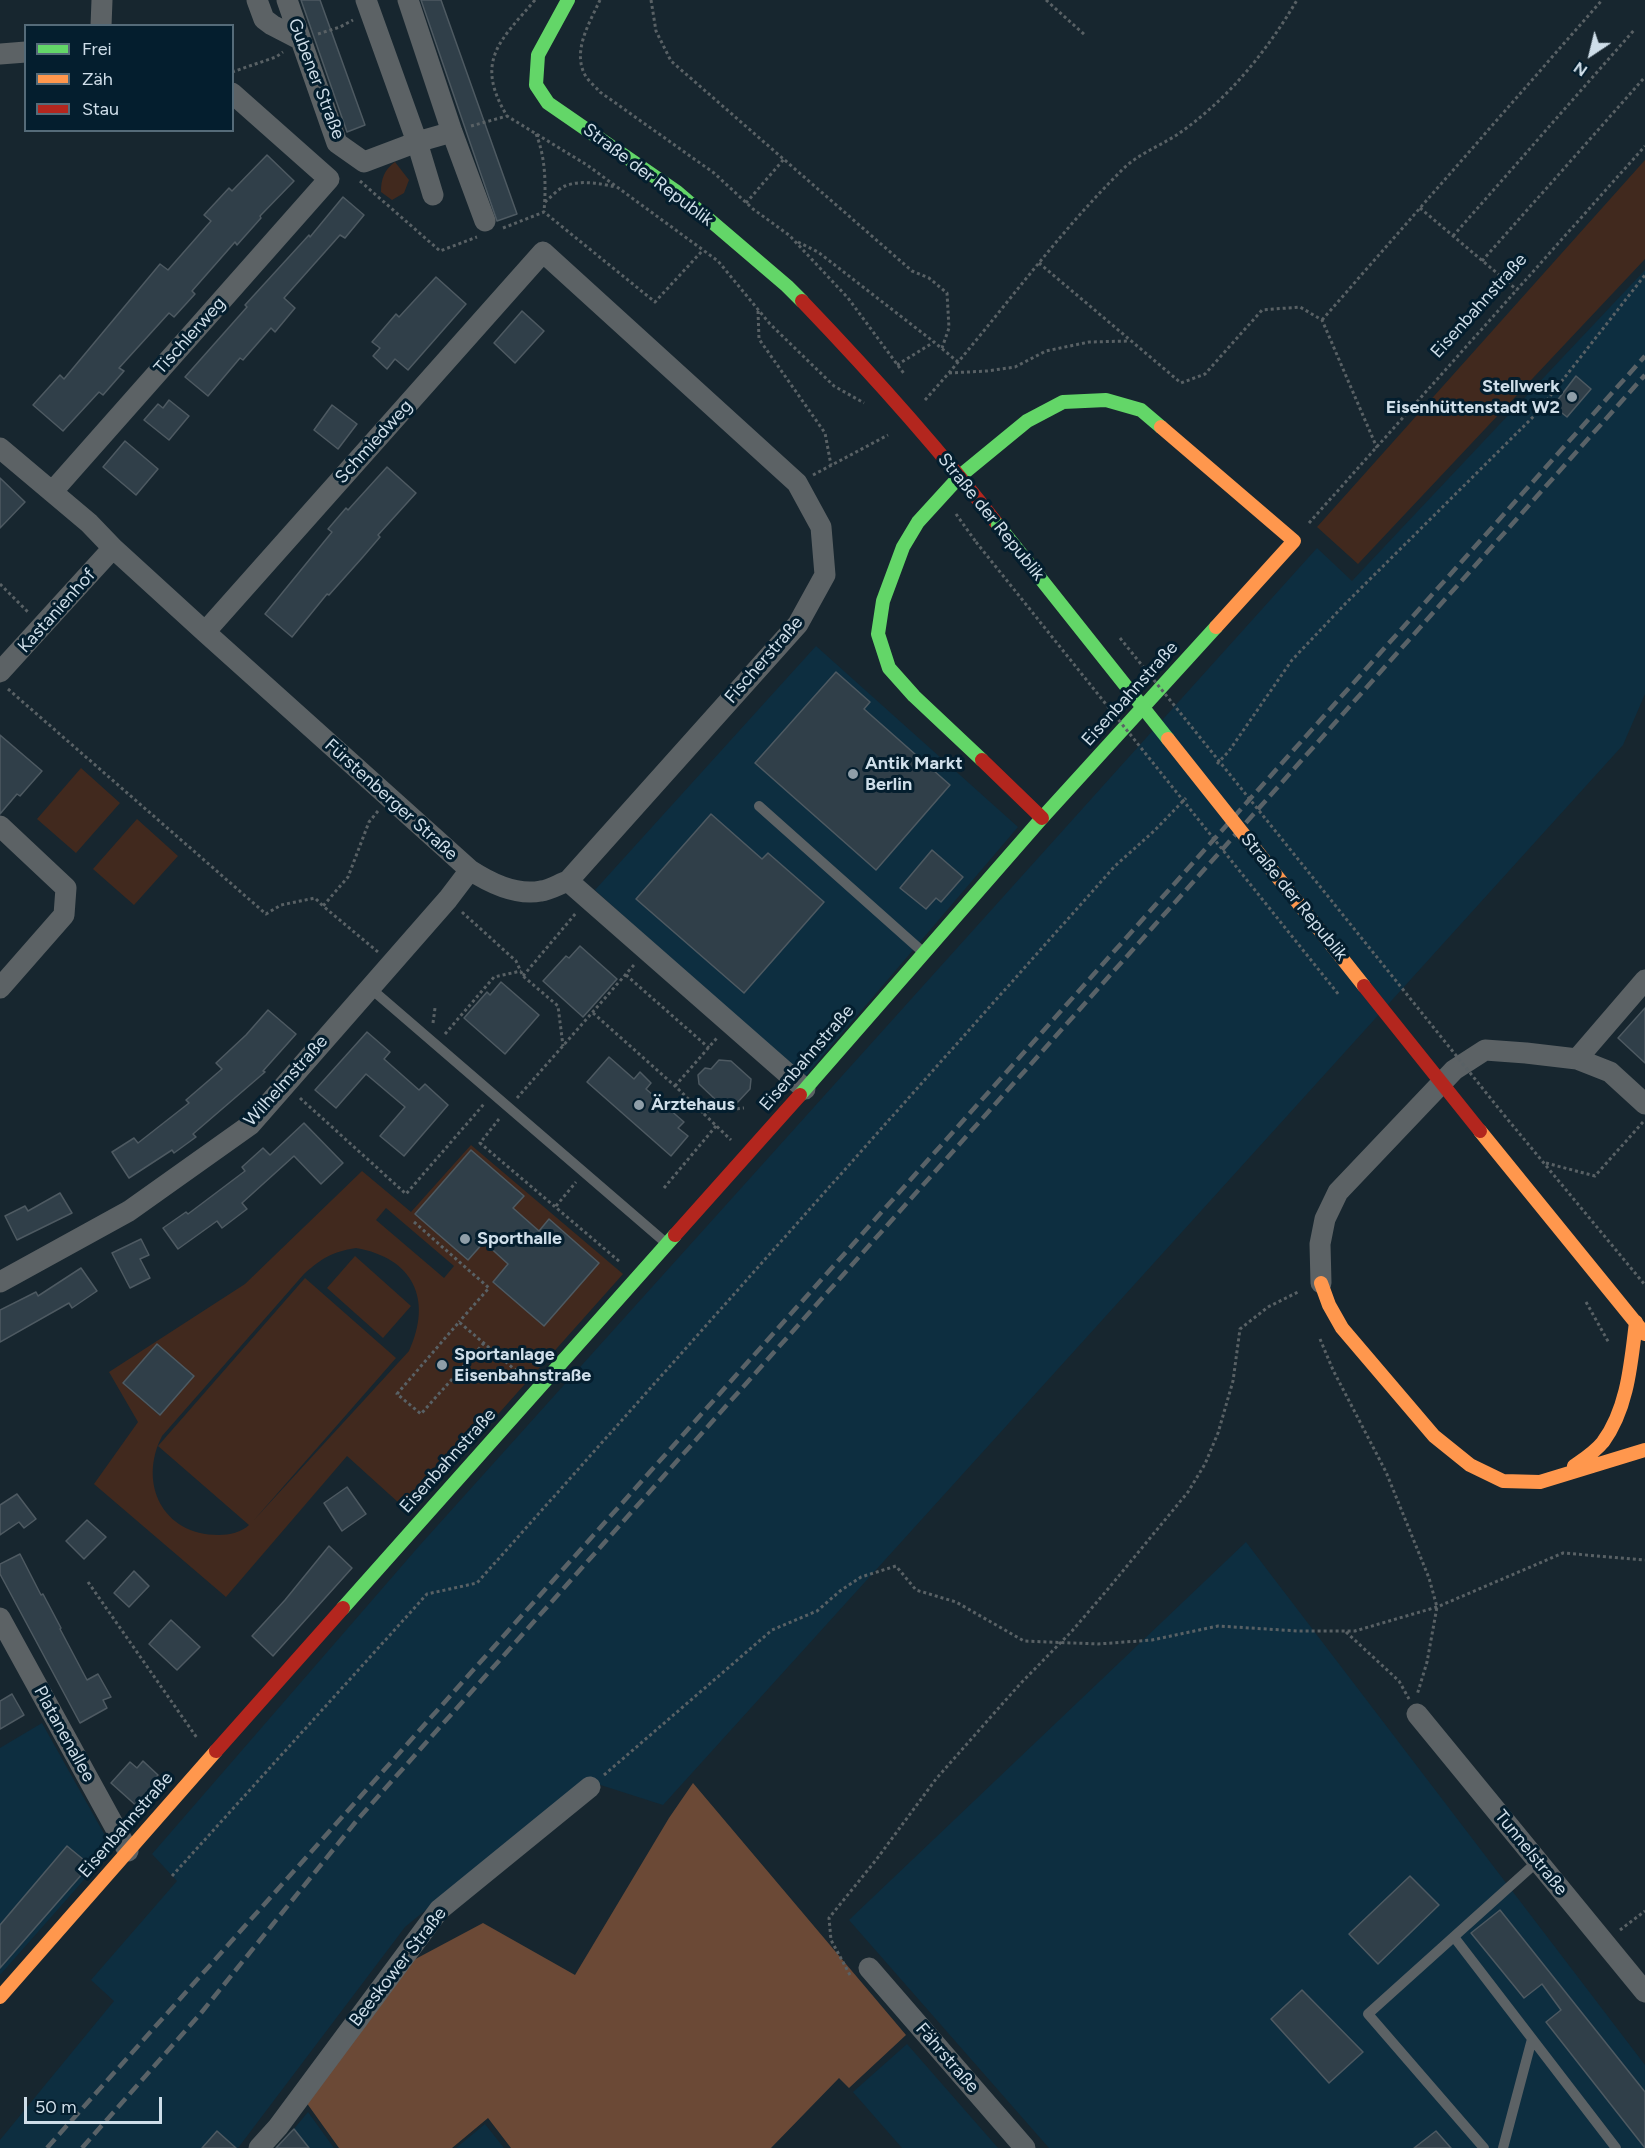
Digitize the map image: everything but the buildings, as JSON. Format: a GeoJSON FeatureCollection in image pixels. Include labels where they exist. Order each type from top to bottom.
{"type":"FeatureCollection","features":[{"type":"Feature","properties":{"kind":"main road","name":"Straße der Republik"},"geometry":{"type":"LineString","coordinates":[[568,0],[538,55],[536,85],[548,103],[677,192],[787,286],[864,366],[960,476],[1480,1131],[1640,1324],[1645,1334]]}},
{"type":"Feature","properties":{"kind":"main road"},"geometry":{"type":"LineString","coordinates":[[1042,818],[914,696],[889,669],[879,634],[883,601],[903,547],[918,522],[960,476],[1027,421],[1063,402],[1106,400],[1141,410],[1294,541]]}},
{"type":"Feature","properties":{"kind":"main road","name":"Eisenbahnstraße"},"geometry":{"type":"LineString","coordinates":[[0,1997],[213,1754],[805,1089],[1042,818],[1294,541]]}},
{"type":"Feature","properties":{"kind":"main road"},"geometry":{"type":"LineString","coordinates":[[1321,1283],[1329,1305],[1342,1328],[1434,1436],[1470,1465],[1503,1481],[1540,1482],[1645,1450]]}},
{"type":"Feature","properties":{"kind":"main road"},"geometry":{"type":"LineString","coordinates":[[1565,1473],[1602,1444],[1617,1416],[1629,1379],[1640,1324]]}},
{"type":"Feature","properties":{"kind":"street"},"geometry":{"type":"LineString","coordinates":[[101,24],[102,0]]}},
{"type":"Feature","properties":{"kind":"street"},"geometry":{"type":"LineString","coordinates":[[257,0],[264,19],[301,40]]}},
{"type":"Feature","properties":{"kind":"street","name":"Gubener Straße"},"geometry":{"type":"LineString","coordinates":[[287,0],[337,143],[364,162],[417,142],[452,132]]}},
{"type":"Feature","properties":{"kind":"street"},"geometry":{"type":"LineString","coordinates":[[366,0],[417,142],[433,195]]}},
{"type":"Feature","properties":{"kind":"street"},"geometry":{"type":"LineString","coordinates":[[408,0],[452,132],[488,229]]}},
{"type":"Feature","properties":{"kind":"street"},"geometry":{"type":"LineString","coordinates":[[0,54],[24,52]]}},
{"type":"Feature","properties":{"kind":"street","name":"Tischlerweg"},"geometry":{"type":"LineString","coordinates":[[52,492],[329,179],[234,95]]}},
{"type":"Feature","properties":{"kind":"street","name":"Fischerstraße"},"geometry":{"type":"LineString","coordinates":[[543,252],[797,483],[821,527],[825,575],[798,624],[568,881]]}},
{"type":"Feature","properties":{"kind":"street","name":"Schmiedweg"},"geometry":{"type":"LineString","coordinates":[[204,632],[543,252]]}},
{"type":"Feature","properties":{"kind":"street","name":"Fürstenberger Straße"},"geometry":{"type":"LineString","coordinates":[[0,448],[89,523],[204,632],[470,870],[491,883],[511,890],[541,891],[568,881]]}},
{"type":"Feature","properties":{"kind":"street","name":"Kastanienhof"},"geometry":{"type":"LineString","coordinates":[[0,672],[113,548]]}},
{"type":"Feature","properties":{"kind":"street"},"geometry":{"type":"LineString","coordinates":[[0,826],[66,888],[64,915],[0,988]]}},
{"type":"Feature","properties":{"kind":"street","name":"Wilhelmstraße"},"geometry":{"type":"LineString","coordinates":[[0,1282],[129,1211],[250,1125],[448,899],[470,870]]}},
{"type":"Feature","properties":{"kind":"street"},"geometry":{"type":"LineString","coordinates":[[568,881],[805,1089]]}},
{"type":"Feature","properties":{"kind":"street"},"geometry":{"type":"LineString","coordinates":[[1577,1059],[1645,980]]}},
{"type":"Feature","properties":{"kind":"street"},"geometry":{"type":"LineString","coordinates":[[1321,1283],[1320,1244],[1325,1220],[1338,1192],[1454,1070],[1485,1050],[1577,1059],[1610,1072],[1645,1104]]}},
{"type":"Feature","properties":{"kind":"street","name":"Platanenallee"},"geometry":{"type":"LineString","coordinates":[[0,1618],[128,1851]]}},
{"type":"Feature","properties":{"kind":"street","name":"Tunnelstraße"},"geometry":{"type":"LineString","coordinates":[[1417,1713],[1645,1992]]}},
{"type":"Feature","properties":{"kind":"street","name":"Beeskower Straße"},"geometry":{"type":"LineString","coordinates":[[259,2148],[278,2127],[439,1910],[590,1787]]}},
{"type":"Feature","properties":{"kind":"street","name":"Fährstraße"},"geometry":{"type":"LineString","coordinates":[[862,1974],[1024,2148]]}},
{"type":"Feature","properties":{"kind":"lane"},"geometry":{"type":"LineString","coordinates":[[759,806],[924,953]]}},
{"type":"Feature","properties":{"kind":"lane"},"geometry":{"type":"LineString","coordinates":[[369,987],[667,1244]]}},
{"type":"Feature","properties":{"kind":"lane"},"geometry":{"type":"LineString","coordinates":[[1484,2148],[1368,2014],[1538,1861]]}},
{"type":"Feature","properties":{"kind":"lane"},"geometry":{"type":"LineString","coordinates":[[1454,1937],[1616,2148]]}},
{"type":"Feature","properties":{"kind":"lane"},"geometry":{"type":"LineString","coordinates":[[1503,2148],[1532,2039]]}},
{"type":"Feature","properties":{"kind":"path"},"geometry":{"type":"LineString","coordinates":[[535,0],[505,36],[493,57],[492,79],[499,103],[507,116],[587,165],[718,261],[770,324],[834,386],[866,404]]}},
{"type":"Feature","properties":{"kind":"path"},"geometry":{"type":"LineString","coordinates":[[651,0],[656,31],[671,61],[912,271],[929,278],[946,293],[948,328],[942,348]]}},
{"type":"Feature","properties":{"kind":"path"},"geometry":{"type":"LineString","coordinates":[[1046,0],[1085,35]]}},
{"type":"Feature","properties":{"kind":"path"},"geometry":{"type":"LineString","coordinates":[[926,399],[1039,263],[1125,166],[1181,132],[1230,91],[1280,29],[1297,0]]}},
{"type":"Feature","properties":{"kind":"path"},"geometry":{"type":"LineString","coordinates":[[1322,320],[1602,0]]}},
{"type":"Feature","properties":{"kind":"path"},"geometry":{"type":"LineString","coordinates":[[1453,236],[1635,29]]}},
{"type":"Feature","properties":{"kind":"path"},"geometry":{"type":"LineString","coordinates":[[1482,261],[1645,77]]}},
{"type":"Feature","properties":{"kind":"path"},"geometry":{"type":"LineString","coordinates":[[488,122],[507,116]]}},
{"type":"Feature","properties":{"kind":"path"},"geometry":{"type":"LineString","coordinates":[[536,134],[541,145],[546,189],[544,212]]}},
{"type":"Feature","properties":{"kind":"path","name":"Eisenbahnstraße"},"geometry":{"type":"LineString","coordinates":[[1294,541],[1645,146]]}},
{"type":"Feature","properties":{"kind":"path"},"geometry":{"type":"LineString","coordinates":[[746,203],[784,159]]}},
{"type":"Feature","properties":{"kind":"path"},"geometry":{"type":"LineString","coordinates":[[355,175],[440,251],[488,229],[544,212]]}},
{"type":"Feature","properties":{"kind":"path"},"geometry":{"type":"LineString","coordinates":[[545,202],[563,186],[579,183],[617,187]]}},
{"type":"Feature","properties":{"kind":"path"},"geometry":{"type":"LineString","coordinates":[[1420,208],[1517,290]]}},
{"type":"Feature","properties":{"kind":"path"},"geometry":{"type":"LineString","coordinates":[[544,212],[655,302],[703,250]]}},
{"type":"Feature","properties":{"kind":"path"},"geometry":{"type":"LineString","coordinates":[[794,240],[818,252],[958,362]]}},
{"type":"Feature","properties":{"kind":"path"},"geometry":{"type":"LineString","coordinates":[[1039,263],[1181,383],[1205,374],[1262,310],[1300,307],[1322,320],[1377,448]]}},
{"type":"Feature","properties":{"kind":"path"},"geometry":{"type":"LineString","coordinates":[[1214,767],[1229,752],[1292,660],[1346,603],[1536,414],[1645,275]]}},
{"type":"Feature","properties":{"kind":"path"},"geometry":{"type":"LineString","coordinates":[[758,310],[759,339],[825,434],[831,465]]}},
{"type":"Feature","properties":{"kind":"path"},"geometry":{"type":"LineString","coordinates":[[948,373],[1016,367],[1046,351],[1089,342],[1131,341]]}},
{"type":"Feature","properties":{"kind":"path"},"geometry":{"type":"LineString","coordinates":[[897,365],[934,342]]}},
{"type":"Feature","properties":{"kind":"path"},"geometry":{"type":"LineString","coordinates":[[797,483],[888,433],[897,440]]}},
{"type":"Feature","properties":{"kind":"path"},"geometry":{"type":"LineString","coordinates":[[943,495],[976,542],[1342,998]]}},
{"type":"Feature","properties":{"kind":"path"},"geometry":{"type":"LineString","coordinates":[[0,584],[43,627]]}},
{"type":"Feature","properties":{"kind":"path"},"geometry":{"type":"LineString","coordinates":[[1115,631],[1504,1115],[1645,1285]]}},
{"type":"Feature","properties":{"kind":"path"},"geometry":{"type":"LineString","coordinates":[[0,682],[266,914],[281,905],[315,898],[391,963]]}},
{"type":"Feature","properties":{"kind":"path"},"geometry":{"type":"LineString","coordinates":[[172,1876],[427,1594],[477,1583],[1115,866],[1154,831],[1191,791]]}},
{"type":"Feature","properties":{"kind":"path"},"geometry":{"type":"LineString","coordinates":[[323,906],[348,877],[369,822],[388,799]]}},
{"type":"Feature","properties":{"kind":"path"},"geometry":{"type":"LineString","coordinates":[[448,899],[516,961],[523,976],[558,1006],[563,1046]]}},
{"type":"Feature","properties":{"kind":"path"},"geometry":{"type":"LineString","coordinates":[[523,976],[588,899]]}},
{"type":"Feature","properties":{"kind":"path"},"geometry":{"type":"LineString","coordinates":[[637,1277],[480,1143],[508,1107],[646,950]]}},
{"type":"Feature","properties":{"kind":"path"},"geometry":{"type":"LineString","coordinates":[[436,1044],[494,977],[521,971]]}},
{"type":"Feature","properties":{"kind":"path"},"geometry":{"type":"LineString","coordinates":[[626,975],[709,1048]]}},
{"type":"Feature","properties":{"kind":"path"},"geometry":{"type":"LineString","coordinates":[[593,1013],[675,1086],[745,1155]]}},
{"type":"Feature","properties":{"kind":"path"},"geometry":{"type":"LineString","coordinates":[[675,1086],[730,1024]]}},
{"type":"Feature","properties":{"kind":"path"},"geometry":{"type":"LineString","coordinates":[[285,1084],[406,1194],[493,1094]]}},
{"type":"Feature","properties":{"kind":"path"},"geometry":{"type":"LineString","coordinates":[[701,1112],[744,1108]]}},
{"type":"Feature","properties":{"kind":"path"},"geometry":{"type":"LineString","coordinates":[[1544,1163],[1595,1176],[1645,1120]]}},
{"type":"Feature","properties":{"kind":"path"},"geometry":{"type":"LineString","coordinates":[[664,1188],[716,1126]]}},
{"type":"Feature","properties":{"kind":"path"},"geometry":{"type":"LineString","coordinates":[[556,1206],[584,1174]]}},
{"type":"Feature","properties":{"kind":"path"},"geometry":{"type":"LineString","coordinates":[[414,1222],[489,1288],[397,1394],[421,1414],[484,1343]]}},
{"type":"Feature","properties":{"kind":"path"},"geometry":{"type":"LineString","coordinates":[[862,1974],[848,1972],[831,1940],[829,1918],[876,1860],[936,1779],[1058,1643],[1072,1631],[1188,1492],[1205,1464],[1218,1433],[1233,1381],[1240,1329],[1268,1307],[1321,1283]]}},
{"type":"Feature","properties":{"kind":"path"},"geometry":{"type":"LineString","coordinates":[[1585,1299],[1612,1349]]}},
{"type":"Feature","properties":{"kind":"path"},"geometry":{"type":"LineString","coordinates":[[459,1322],[537,1389]]}},
{"type":"Feature","properties":{"kind":"path"},"geometry":{"type":"LineString","coordinates":[[1317,1333],[1333,1370],[1386,1472],[1429,1578],[1437,1607],[1417,1693],[1417,1713]]}},
{"type":"Feature","properties":{"kind":"path"},"geometry":{"type":"LineString","coordinates":[[590,1787],[772,1630],[817,1611],[861,1577],[896,1566],[916,1590],[956,1602],[1024,1641],[1098,1644],[1152,1640],[1218,1626],[1298,1631],[1355,1631],[1437,1607],[1563,1552],[1645,1560]]}},
{"type":"Feature","properties":{"kind":"path"},"geometry":{"type":"LineString","coordinates":[[88,1582],[195,1736],[213,1754]]}},
{"type":"Feature","properties":{"kind":"path"},"geometry":{"type":"LineString","coordinates":[[1345,1631],[1399,1681],[1417,1713]]}},
{"type":"Feature","properties":{"kind":"path"},"geometry":{"type":"LineString","coordinates":[[1604,1942],[1645,1911]]}},
{"type":"Feature","properties":{"kind":"shaded area"},"geometry":{"type":"Polygon","coordinates":[[[1645,160],[1645,259],[1358,564],[1317,527],[1645,160]]]}},
{"type":"Feature","properties":{"kind":"shaded area"},"geometry":{"type":"Polygon","coordinates":[[[395,162],[409,180],[404,193],[392,200],[381,192],[381,187],[386,172],[395,162]]]}},
{"type":"Feature","properties":{"kind":"shaded area"},"geometry":{"type":"Polygon","coordinates":[[[1645,270],[1645,694],[1623,745],[663,1805],[585,1780],[405,1927],[238,2148],[0,2148],[0,2140],[114,2001],[91,1980],[177,1881],[152,1854],[420,1545],[1317,548],[1352,581],[1645,270]]]}},
{"type":"Feature","properties":{"kind":"shaded area"},"geometry":{"type":"Polygon","coordinates":[[[816,646],[1018,827],[803,1079],[595,890],[816,646]]]}},
{"type":"Feature","properties":{"kind":"shaded area"},"geometry":{"type":"Polygon","coordinates":[[[81,768],[120,803],[76,853],[37,819],[81,768]]]}},
{"type":"Feature","properties":{"kind":"shaded area"},"geometry":{"type":"Polygon","coordinates":[[[137,819],[178,856],[134,905],[93,869],[137,819]]]}},
{"type":"Feature","properties":{"kind":"shaded area"},"geometry":{"type":"Polygon","coordinates":[[[471,1145],[623,1274],[410,1513],[347,1456],[226,1597],[94,1484],[138,1422],[109,1372],[245,1284],[362,1171],[411,1212],[471,1145]],[[386,1208],[376,1220],[444,1278],[454,1266],[386,1208]],[[356,1248],[322,1260],[304,1274],[162,1436],[158,1446],[305,1278],[396,1358],[254,1520],[409,1351],[416,1332],[419,1314],[418,1298],[413,1284],[404,1271],[392,1261],[376,1253],[356,1248]],[[157,1344],[123,1383],[159,1415],[193,1376],[157,1344]],[[158,1446],[153,1471],[154,1488],[160,1503],[170,1516],[183,1526],[199,1533],[219,1535],[235,1533],[249,1525],[158,1446]]]}},
{"type":"Feature","properties":{"kind":"shaded area"},"geometry":{"type":"Polygon","coordinates":[[[355,1256],[411,1306],[383,1338],[327,1288],[355,1256]]]}},
{"type":"Feature","properties":{"kind":"shaded area"},"geometry":{"type":"Polygon","coordinates":[[[1246,1542],[1645,2065],[1645,2148],[1049,2148],[849,1920],[1246,1542]]]}},
{"type":"Feature","properties":{"kind":"shaded area"},"geometry":{"type":"Polygon","coordinates":[[[42,1723],[112,1848],[0,1975],[0,1748],[42,1723]]]}},
{"type":"Feature","properties":{"kind":"shaded area"},"geometry":{"type":"Polygon","coordinates":[[[693,1783],[906,2035],[849,2088],[839,2078],[771,2148],[511,2148],[488,2118],[452,2148],[339,2148],[306,2102],[408,1963],[483,1923],[575,1975],[669,1818],[693,1783]]]}},
{"type":"Feature","properties":{"kind":"shaded area"},"geometry":{"type":"Polygon","coordinates":[[[907,2044],[998,2148],[902,2148],[853,2092],[907,2044]]]}},
{"type":"Feature","properties":{"kind":"shaded area"},"geometry":{"type":"Polygon","coordinates":[[[308,2112],[334,2148],[278,2148],[308,2112]]]}},
{"type":"Feature","properties":{"kind":"shaded area"},"geometry":{"type":"Polygon","coordinates":[[[485,2124],[504,2148],[456,2148],[485,2124]]]}},
{"type":"Feature","properties":{"kind":"railway"},"geometry":{"type":"LineString","coordinates":[[47,2148],[1645,356]]}},
{"type":"Feature","properties":{"kind":"railway"},"geometry":{"type":"LineString","coordinates":[[82,2148],[201,2013],[358,1819],[1645,375]]}},
{"type":"Feature","properties":{"kind":"traffic: fast"},"geometry":{"type":"LineString","coordinates":[[568,0],[538,55],[536,85],[548,103],[677,192],[802,301]]}},
{"type":"Feature","properties":{"kind":"traffic: fast"},"geometry":{"type":"LineString","coordinates":[[982,760],[914,696],[889,668],[878,634],[883,601],[903,547],[918,522],[960,476],[1027,421],[1063,402],[1106,400],[1141,410],[1161,427]]}},
{"type":"Feature","properties":{"kind":"traffic: fast"},"geometry":{"type":"LineString","coordinates":[[998,525],[1168,739]]}},
{"type":"Feature","properties":{"kind":"traffic: fast"},"geometry":{"type":"LineString","coordinates":[[800,1095],[1042,818],[1216,627]]}},
{"type":"Feature","properties":{"kind":"traffic: fast"},"geometry":{"type":"LineString","coordinates":[[343,1608],[675,1235]]}},
{"type":"Feature","properties":{"kind":"traffic: slow"},"geometry":{"type":"LineString","coordinates":[[1161,427],[1294,541],[1216,627]]}},
{"type":"Feature","properties":{"kind":"traffic: slow"},"geometry":{"type":"LineString","coordinates":[[1168,739],[1364,986]]}},
{"type":"Feature","properties":{"kind":"traffic: slow"},"geometry":{"type":"LineString","coordinates":[[1480,1131],[1645,1334]]}},
{"type":"Feature","properties":{"kind":"traffic: slow"},"geometry":{"type":"LineString","coordinates":[[1321,1283],[1329,1305],[1342,1328],[1434,1436],[1470,1465],[1503,1481],[1540,1482],[1645,1450]]}},
{"type":"Feature","properties":{"kind":"traffic: slow"},"geometry":{"type":"LineString","coordinates":[[1574,1466],[1603,1442],[1618,1415],[1627,1384],[1636,1322]]}},
{"type":"Feature","properties":{"kind":"traffic: slow"},"geometry":{"type":"LineString","coordinates":[[0,1997],[216,1751]]}},
{"type":"Feature","properties":{"kind":"traffic: jam"},"geometry":{"type":"LineString","coordinates":[[802,301],[903,410],[998,525]]}},
{"type":"Feature","properties":{"kind":"traffic: jam"},"geometry":{"type":"LineString","coordinates":[[982,760],[1042,818]]}},
{"type":"Feature","properties":{"kind":"traffic: jam"},"geometry":{"type":"LineString","coordinates":[[1364,986],[1480,1131]]}},
{"type":"Feature","properties":{"kind":"traffic: jam"},"geometry":{"type":"LineString","coordinates":[[675,1235],[800,1095]]}},
{"type":"Feature","properties":{"kind":"traffic: jam"},"geometry":{"type":"LineString","coordinates":[[216,1751],[343,1608]]}},
{"type":"Feature","properties":{"kind":"place","name":"Stellwerk Eisenhüttenstadt W2"},"geometry":{"type":"Point","coordinates":[1572,397]}},
{"type":"Feature","properties":{"kind":"place","name":"Antik Markt Berlin"},"geometry":{"type":"Point","coordinates":[853,774]}},
{"type":"Feature","properties":{"kind":"place","name":"Ärztehaus"},"geometry":{"type":"Point","coordinates":[639,1105]}},
{"type":"Feature","properties":{"kind":"place","name":"Sporthalle"},"geometry":{"type":"Point","coordinates":[465,1239]}},
{"type":"Feature","properties":{"kind":"place","name":"Sportanlage Eisenbahnstraße"},"geometry":{"type":"Point","coordinates":[442,1365]}}]}
